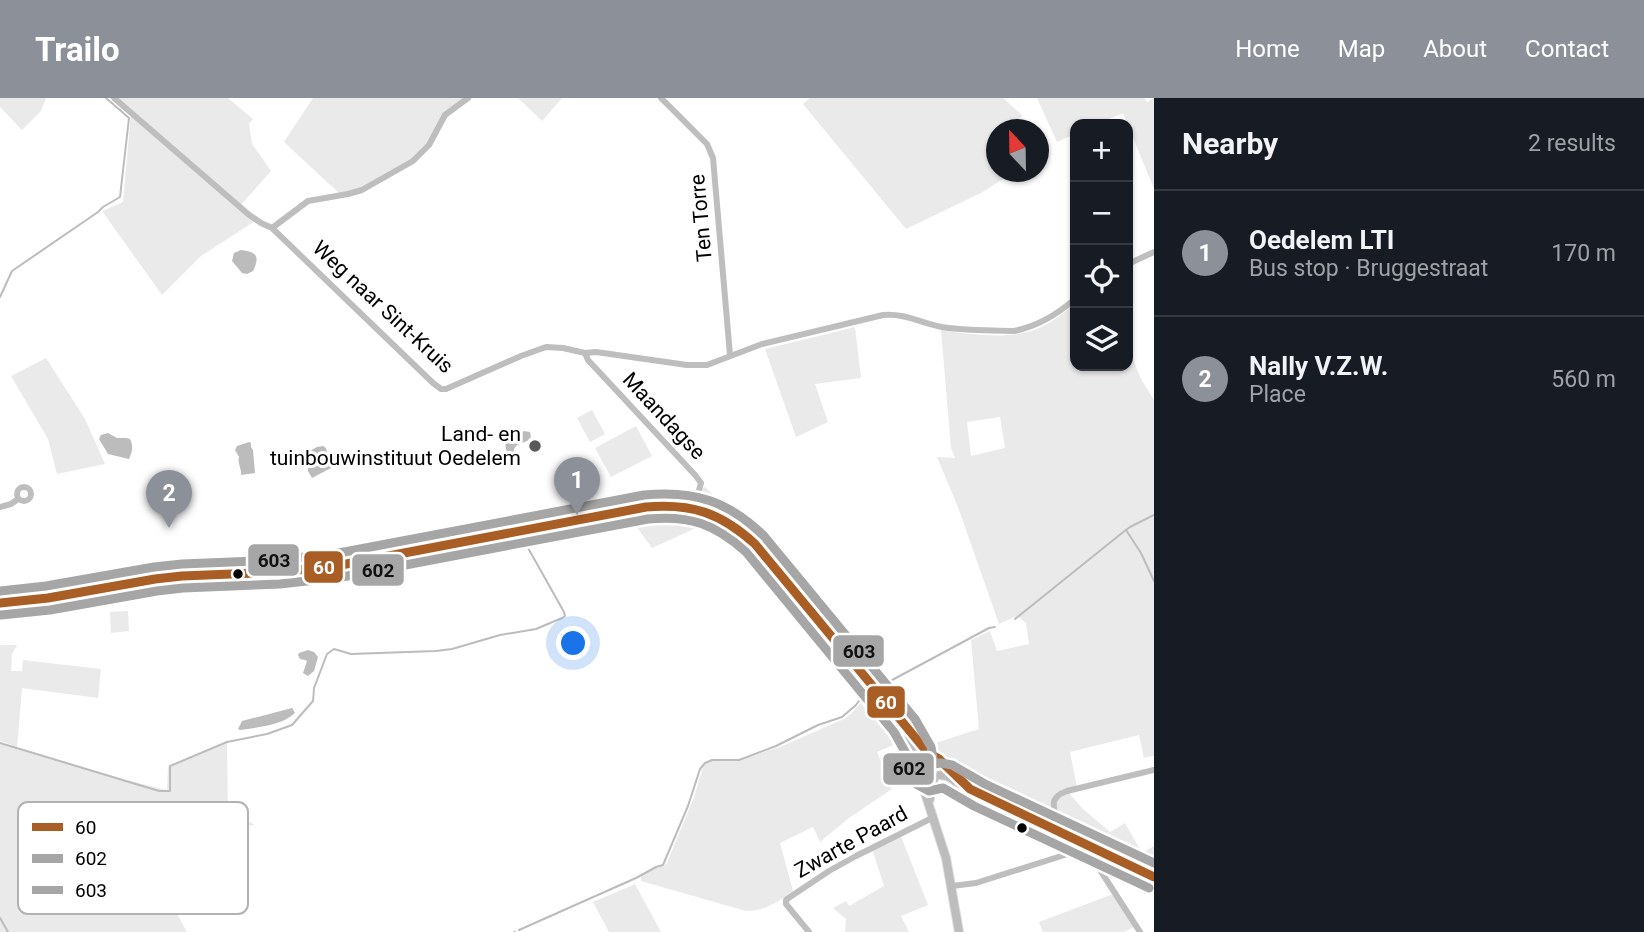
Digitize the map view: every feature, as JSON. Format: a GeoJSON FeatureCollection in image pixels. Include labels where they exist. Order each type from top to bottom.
{"type":"FeatureCollection","features":[{"type":"Feature","properties":{"kind":"main road"},"geometry":{"type":"LineString","coordinates":[[0,603],[171,578],[280,572],[328,566],[646,507],[674,505],[694,508],[714,514],[733,525],[755,544],[905,726],[921,755],[922,771],[933,776],[947,776],[1154,877]]}},
{"type":"Feature","properties":{"kind":"main road"},"geometry":{"type":"LineString","coordinates":[[911,735],[931,757],[939,759],[943,766],[970,789]]}},
{"type":"Feature","properties":{"kind":"main road"},"geometry":{"type":"LineString","coordinates":[[922,764],[931,757]]}},
{"type":"Feature","properties":{"kind":"main road"},"geometry":{"type":"LineString","coordinates":[[943,766],[933,776],[925,793],[946,858],[959,930]]}},
{"type":"Feature","properties":{"kind":"street","name":"Weg naar Sint-Kruis"},"geometry":{"type":"LineString","coordinates":[[114,98],[248,214],[272,228],[441,389],[546,348],[698,365],[715,363],[762,344],[893,314],[941,327],[1014,331],[1046,320],[1070,303]]}},
{"type":"Feature","properties":{"kind":"street"},"geometry":{"type":"LineString","coordinates":[[272,228],[308,201],[362,190],[413,161],[429,145],[444,116],[468,98]]}},
{"type":"Feature","properties":{"kind":"street","name":"Ten Torre"},"geometry":{"type":"LineString","coordinates":[[661,98],[707,144],[713,158],[730,355]]}},
{"type":"Feature","properties":{"kind":"street"},"geometry":{"type":"LineString","coordinates":[[1133,262],[1154,252]]}},
{"type":"Feature","properties":{"kind":"street","name":"Maandagse"},"geometry":{"type":"LineString","coordinates":[[585,353],[588,360],[701,482],[694,508]]}},
{"type":"Feature","properties":{"kind":"street"},"geometry":{"type":"LineString","coordinates":[[0,507],[12,504],[18,499]]}},
{"type":"Feature","properties":{"kind":"street"},"geometry":{"type":"LineString","coordinates":[[1055,830],[1057,823],[1053,804],[1058,794],[1154,770]]}},
{"type":"Feature","properties":{"kind":"street","name":"Zwarte Paard"},"geometry":{"type":"LineString","coordinates":[[809,932],[786,904],[790,897],[829,871],[933,817]]}},
{"type":"Feature","properties":{"kind":"street"},"geometry":{"type":"LineString","coordinates":[[951,886],[968,885],[1074,852],[1084,852],[1091,856],[1140,932]]}},
{"type":"Feature","properties":{"kind":"shaded area"},"geometry":{"type":"Polygon","coordinates":[[[0,98],[46,98],[41,111],[22,130],[0,107],[0,98]]]}},
{"type":"Feature","properties":{"kind":"shaded area"},"geometry":{"type":"Polygon","coordinates":[[[115,98],[228,98],[253,119],[249,124],[252,144],[271,171],[240,206],[255,221],[201,256],[162,295],[102,211],[123,202],[131,112],[115,98]]]}},
{"type":"Feature","properties":{"kind":"shaded area"},"geometry":{"type":"Polygon","coordinates":[[[313,98],[465,98],[447,111],[423,152],[370,185],[340,194],[284,142],[313,98]]]}},
{"type":"Feature","properties":{"kind":"shaded area"},"geometry":{"type":"Polygon","coordinates":[[[518,98],[562,98],[542,121],[518,98]]]}},
{"type":"Feature","properties":{"kind":"shaded area"},"geometry":{"type":"Polygon","coordinates":[[[810,98],[1003,98],[1023,116],[1018,119],[986,119],[986,182],[998,182],[906,229],[803,104],[810,98]]]}},
{"type":"Feature","properties":{"kind":"shaded area"},"geometry":{"type":"Polygon","coordinates":[[[1037,98],[1144,98],[1147,102],[1154,98],[1154,189],[1133,138],[1133,119],[1125,119],[1123,113],[1109,119],[1070,119],[1070,136],[1057,142],[1049,119],[1047,119],[1037,98]]]}},
{"type":"Feature","properties":{"kind":"shaded area"},"geometry":{"type":"Polygon","coordinates":[[[241,250],[256,256],[253,271],[247,274],[242,273],[232,261],[234,253],[241,250]]]}},
{"type":"Feature","properties":{"kind":"shaded area"},"geometry":{"type":"Polygon","coordinates":[[[1070,308],[1070,371],[1133,371],[1133,359],[1154,400],[1154,756],[1144,758],[1139,735],[1070,752],[1077,787],[1057,794],[1055,824],[1023,806],[1008,802],[1009,798],[977,782],[972,783],[944,754],[929,745],[979,729],[971,640],[990,631],[997,651],[1029,644],[1026,623],[1017,616],[999,624],[958,507],[937,457],[955,458],[951,448],[941,330],[1012,335],[1034,330],[1070,308]],[[1000,417],[967,422],[971,456],[1005,448],[1000,417]]]}},
{"type":"Feature","properties":{"kind":"shaded area"},"geometry":{"type":"Polygon","coordinates":[[[855,327],[861,378],[815,384],[828,422],[796,437],[765,349],[855,327]]]}},
{"type":"Feature","properties":{"kind":"shaded area"},"geometry":{"type":"Polygon","coordinates":[[[46,358],[85,419],[105,464],[57,474],[48,439],[11,376],[46,358]]]}},
{"type":"Feature","properties":{"kind":"shaded area"},"geometry":{"type":"Polygon","coordinates":[[[592,410],[605,434],[590,442],[577,418],[592,410]]]}},
{"type":"Feature","properties":{"kind":"shaded area"},"geometry":{"type":"Polygon","coordinates":[[[636,426],[652,456],[611,477],[595,448],[636,426]]]}},
{"type":"Feature","properties":{"kind":"shaded area"},"geometry":{"type":"Polygon","coordinates":[[[524,431],[530,432],[531,437],[517,445],[512,457],[506,450],[505,441],[524,431]]]}},
{"type":"Feature","properties":{"kind":"shaded area"},"geometry":{"type":"Polygon","coordinates":[[[108,433],[117,438],[130,439],[132,449],[129,459],[108,454],[99,439],[101,435],[108,433]]]}},
{"type":"Feature","properties":{"kind":"shaded area"},"geometry":{"type":"Polygon","coordinates":[[[249,442],[253,450],[255,473],[241,475],[239,457],[235,450],[237,446],[249,442]]]}},
{"type":"Feature","properties":{"kind":"shaded area"},"geometry":{"type":"Polygon","coordinates":[[[323,446],[326,448],[331,468],[312,478],[302,455],[323,446]]]}},
{"type":"Feature","properties":{"kind":"shaded area"},"geometry":{"type":"Polygon","coordinates":[[[705,487],[728,509],[727,512],[698,503],[705,487]]]}},
{"type":"Feature","properties":{"kind":"shaded area"},"geometry":{"type":"Polygon","coordinates":[[[674,509],[716,519],[652,548],[628,515],[661,510],[674,509]]]}},
{"type":"Feature","properties":{"kind":"shaded area"},"geometry":{"type":"Polygon","coordinates":[[[128,611],[129,631],[111,633],[110,612],[128,611]]]}},
{"type":"Feature","properties":{"kind":"shaded area"},"geometry":{"type":"Polygon","coordinates":[[[0,645],[17,645],[12,654],[11,671],[22,671],[23,660],[101,669],[98,698],[22,688],[17,747],[167,790],[168,767],[227,743],[228,802],[18,802],[18,914],[177,914],[187,932],[0,932],[0,743],[15,746],[0,741],[0,645]]]}},
{"type":"Feature","properties":{"kind":"shaded area"},"geometry":{"type":"Polygon","coordinates":[[[308,650],[318,657],[314,671],[308,676],[303,673],[307,661],[300,659],[298,655],[308,650]]]}},
{"type":"Feature","properties":{"kind":"shaded area"},"geometry":{"type":"Polygon","coordinates":[[[872,692],[885,708],[900,742],[877,752],[892,789],[849,818],[820,842],[813,827],[780,843],[793,891],[765,908],[746,911],[641,881],[641,876],[667,863],[694,797],[703,767],[708,761],[741,759],[780,747],[846,718],[872,692]]]}},
{"type":"Feature","properties":{"kind":"shaded area"},"geometry":{"type":"Polygon","coordinates":[[[292,708],[295,713],[283,721],[262,727],[238,729],[242,721],[292,708]]]}},
{"type":"Feature","properties":{"kind":"shaded area"},"geometry":{"type":"Polygon","coordinates":[[[1068,792],[1110,832],[1125,823],[1142,853],[1154,846],[1154,870],[1059,826],[1055,808],[1057,798],[1068,792]]]}},
{"type":"Feature","properties":{"kind":"shaded area"},"geometry":{"type":"Polygon","coordinates":[[[900,834],[928,905],[901,916],[909,932],[845,932],[846,919],[833,908],[846,901],[849,906],[884,886],[872,849],[900,834]]]}},
{"type":"Feature","properties":{"kind":"shaded area"},"geometry":{"type":"Polygon","coordinates":[[[635,884],[661,932],[609,932],[593,902],[635,884]]]}},
{"type":"Feature","properties":{"kind":"shaded area"},"geometry":{"type":"Polygon","coordinates":[[[1113,894],[1134,927],[1124,932],[1043,932],[1039,922],[1113,894]]]}},
{"type":"Feature","properties":{"kind":"waterway"},"geometry":{"type":"LineString","coordinates":[[0,297],[12,271],[120,197],[129,118],[106,98]]}},
{"type":"Feature","properties":{"kind":"waterway"},"geometry":{"type":"LineString","coordinates":[[1015,619],[1130,527],[1154,515]]}},
{"type":"Feature","properties":{"kind":"waterway"},"geometry":{"type":"LineString","coordinates":[[1126,530],[1154,581]]}},
{"type":"Feature","properties":{"kind":"waterway"},"geometry":{"type":"LineString","coordinates":[[0,743],[159,791],[170,791],[170,766],[227,742],[267,734],[292,725],[313,701],[314,688],[327,654],[334,649],[351,654],[452,649],[500,635],[536,629],[565,616],[523,539]]}},
{"type":"Feature","properties":{"kind":"waterway"},"geometry":{"type":"LineString","coordinates":[[881,686],[995,627]]}},
{"type":"Feature","properties":{"kind":"waterway"},"geometry":{"type":"LineString","coordinates":[[519,930],[663,865],[688,806],[700,769],[705,763],[712,760],[739,760],[776,746],[818,725],[842,717],[870,691]]}},
{"type":"Feature","properties":{"kind":"waterway"},"geometry":{"type":"LineString","coordinates":[[0,918],[8,932]]}},
{"type":"Feature","properties":{"kind":"transit line","name":"603"},"geometry":{"type":"LineString","coordinates":[[0,591],[46,586],[154,567],[279,560],[339,553],[644,495],[679,494],[709,500],[737,514],[764,536],[915,719],[931,747],[934,764],[952,765],[985,784],[1154,863]]}},
{"type":"Feature","properties":{"kind":"transit line","name":"60"},"geometry":{"type":"LineString","coordinates":[[0,603],[48,598],[155,579],[280,572],[341,565],[646,507],[678,507],[705,512],[730,525],[755,544],[928,753],[939,759],[970,789],[1154,877]]}},
{"type":"Feature","properties":{"kind":"transit line","name":"602"},"geometry":{"type":"LineString","coordinates":[[1,615],[50,610],[183,588],[280,584],[342,577],[648,519],[689,520],[724,534],[746,552],[894,732],[908,757],[909,771],[916,784],[929,791],[943,788],[974,806],[1149,888]]}},
{"type":"Feature","properties":{"kind":"place","name":"Land- en tuinbouwinstituut Oedelem"},"geometry":{"type":"Point","coordinates":[535,446]}},
{"type":"Feature","properties":{"kind":"place","name":"Oedelem LTI"},"geometry":{"type":"Point","coordinates":[577,515]}},
{"type":"Feature","properties":{"kind":"place","name":"Nally V.Z.W."},"geometry":{"type":"Point","coordinates":[169,528]}}]}
